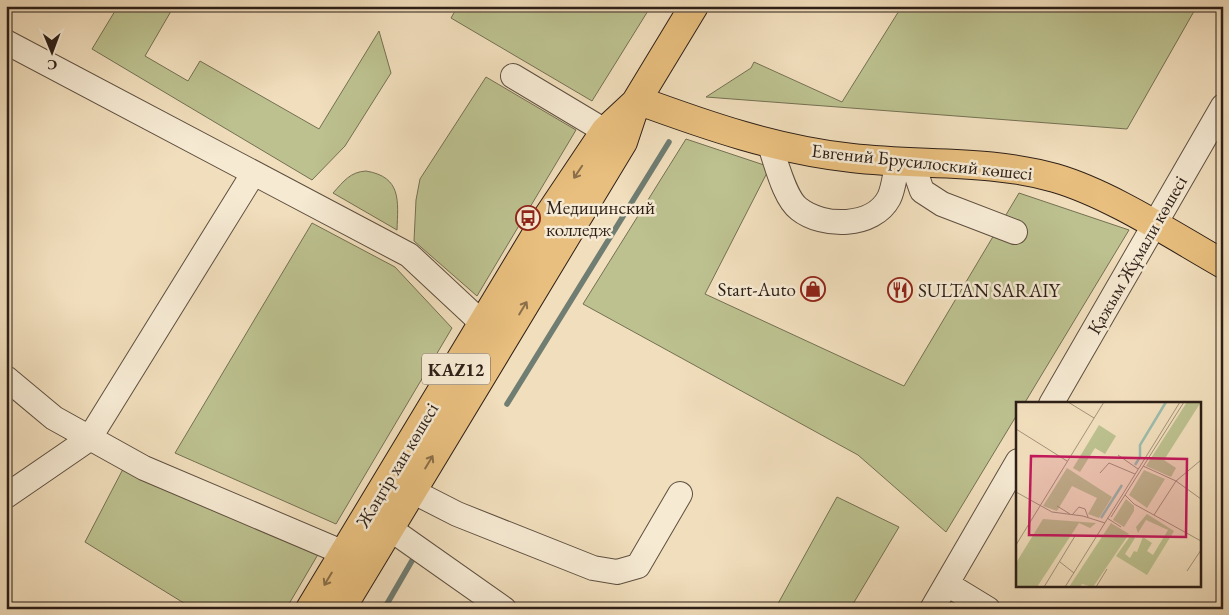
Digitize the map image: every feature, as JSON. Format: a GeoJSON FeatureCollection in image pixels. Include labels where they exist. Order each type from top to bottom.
{"type":"FeatureCollection","features":[{"type":"Feature","properties":{"kind":"main road","name":"Жәңгір хан көшесі"},"geometry":{"type":"LineString","coordinates":[[310,609],[344,552],[494,331],[638,100],[694,6]]}},
{"type":"Feature","properties":{"kind":"main road","name":"Евгений Брусилоский көшесі"},"geometry":{"type":"LineString","coordinates":[[638,100],[723,131],[815,153],[905,162],[994,166],[1048,176],[1085,189],[1155,224],[1223,264]]}},
{"type":"Feature","properties":{"kind":"main road","name":"Жәңгір хан көшесі"},"geometry":{"type":"LineString","coordinates":[[341,609],[412,491],[494,331]]}},
{"type":"Feature","properties":{"kind":"street"},"geometry":{"type":"LineString","coordinates":[[6,42],[409,255],[494,331]]}},
{"type":"Feature","properties":{"kind":"street"},"geometry":{"type":"LineString","coordinates":[[512,76],[614,137]]}},
{"type":"Feature","properties":{"kind":"street","name":"Қажым Жұмали көшесі"},"geometry":{"type":"LineString","coordinates":[[1052,402],[1223,106]]}},
{"type":"Feature","properties":{"kind":"street"},"geometry":{"type":"LineString","coordinates":[[769,143],[785,189],[798,209],[818,218],[844,222],[863,220],[878,212],[889,198],[905,162]]}},
{"type":"Feature","properties":{"kind":"street"},"geometry":{"type":"LineString","coordinates":[[905,162],[922,191],[942,204],[1014,232]]}},
{"type":"Feature","properties":{"kind":"street"},"geometry":{"type":"LineString","coordinates":[[6,496],[89,439],[253,174]]}},
{"type":"Feature","properties":{"kind":"street"},"geometry":{"type":"LineString","coordinates":[[6,378],[54,418],[144,468],[344,552]]}},
{"type":"Feature","properties":{"kind":"street"},"geometry":{"type":"LineString","coordinates":[[932,609],[1016,464]]}},
{"type":"Feature","properties":{"kind":"street"},"geometry":{"type":"LineString","coordinates":[[412,491],[476,522],[593,568],[617,572],[638,566],[680,494]]}},
{"type":"Feature","properties":{"kind":"street"},"geometry":{"type":"LineString","coordinates":[[389,528],[504,609]]}},
{"type":"Feature","properties":{"kind":"street"},"geometry":{"type":"LineString","coordinates":[[947,584],[988,609]]}},
{"type":"Feature","properties":{"kind":"green space"},"geometry":{"type":"Polygon","coordinates":[[[118,6],[174,6],[145,56],[188,81],[200,61],[319,129],[379,31],[391,73],[345,146],[312,180],[92,49],[118,6]]]}},
{"type":"Feature","properties":{"kind":"green space"},"geometry":{"type":"Polygon","coordinates":[[[458,6],[651,6],[592,101],[451,18],[458,6]]]}},
{"type":"Feature","properties":{"kind":"green space"},"geometry":{"type":"Polygon","coordinates":[[[902,6],[1197,6],[1127,129],[706,97],[751,68],[754,62],[842,102],[902,6]]]}},
{"type":"Feature","properties":{"kind":"green space"},"geometry":{"type":"Polygon","coordinates":[[[486,77],[576,130],[477,296],[414,241],[416,200],[420,179],[486,77]]]}},
{"type":"Feature","properties":{"kind":"green space"},"geometry":{"type":"Polygon","coordinates":[[[686,139],[770,167],[705,294],[904,386],[1019,193],[1129,230],[1025,402],[1016,402],[1016,416],[946,532],[858,455],[583,304],[686,139]]]}},
{"type":"Feature","properties":{"kind":"green space"},"geometry":{"type":"Polygon","coordinates":[[[366,171],[378,174],[392,185],[398,209],[397,230],[333,193],[351,175],[366,171]]]}},
{"type":"Feature","properties":{"kind":"green space"},"geometry":{"type":"Polygon","coordinates":[[[312,223],[395,267],[452,328],[336,524],[175,453],[312,223]]]}},
{"type":"Feature","properties":{"kind":"green space"},"geometry":{"type":"Polygon","coordinates":[[[123,469],[320,551],[286,609],[185,609],[187,605],[85,542],[123,469]]]}},
{"type":"Feature","properties":{"kind":"green space"},"geometry":{"type":"Polygon","coordinates":[[[837,497],[899,527],[850,609],[775,609],[837,497]]]}},
{"type":"Feature","properties":{"kind":"waterway"},"geometry":{"type":"LineString","coordinates":[[507,404],[669,142]]}},
{"type":"Feature","properties":{"kind":"waterway"},"geometry":{"type":"LineString","coordinates":[[384,609],[413,559]]}},
{"type":"Feature","properties":{"kind":"place","name":"Медицинский колледж"},"geometry":{"type":"Point","coordinates":[528,218]}},
{"type":"Feature","properties":{"kind":"place","name":"Start-Auto"},"geometry":{"type":"Point","coordinates":[813,289]}},
{"type":"Feature","properties":{"kind":"place","name":"SULTAN SARAIY"},"geometry":{"type":"Point","coordinates":[900,290]}}]}
